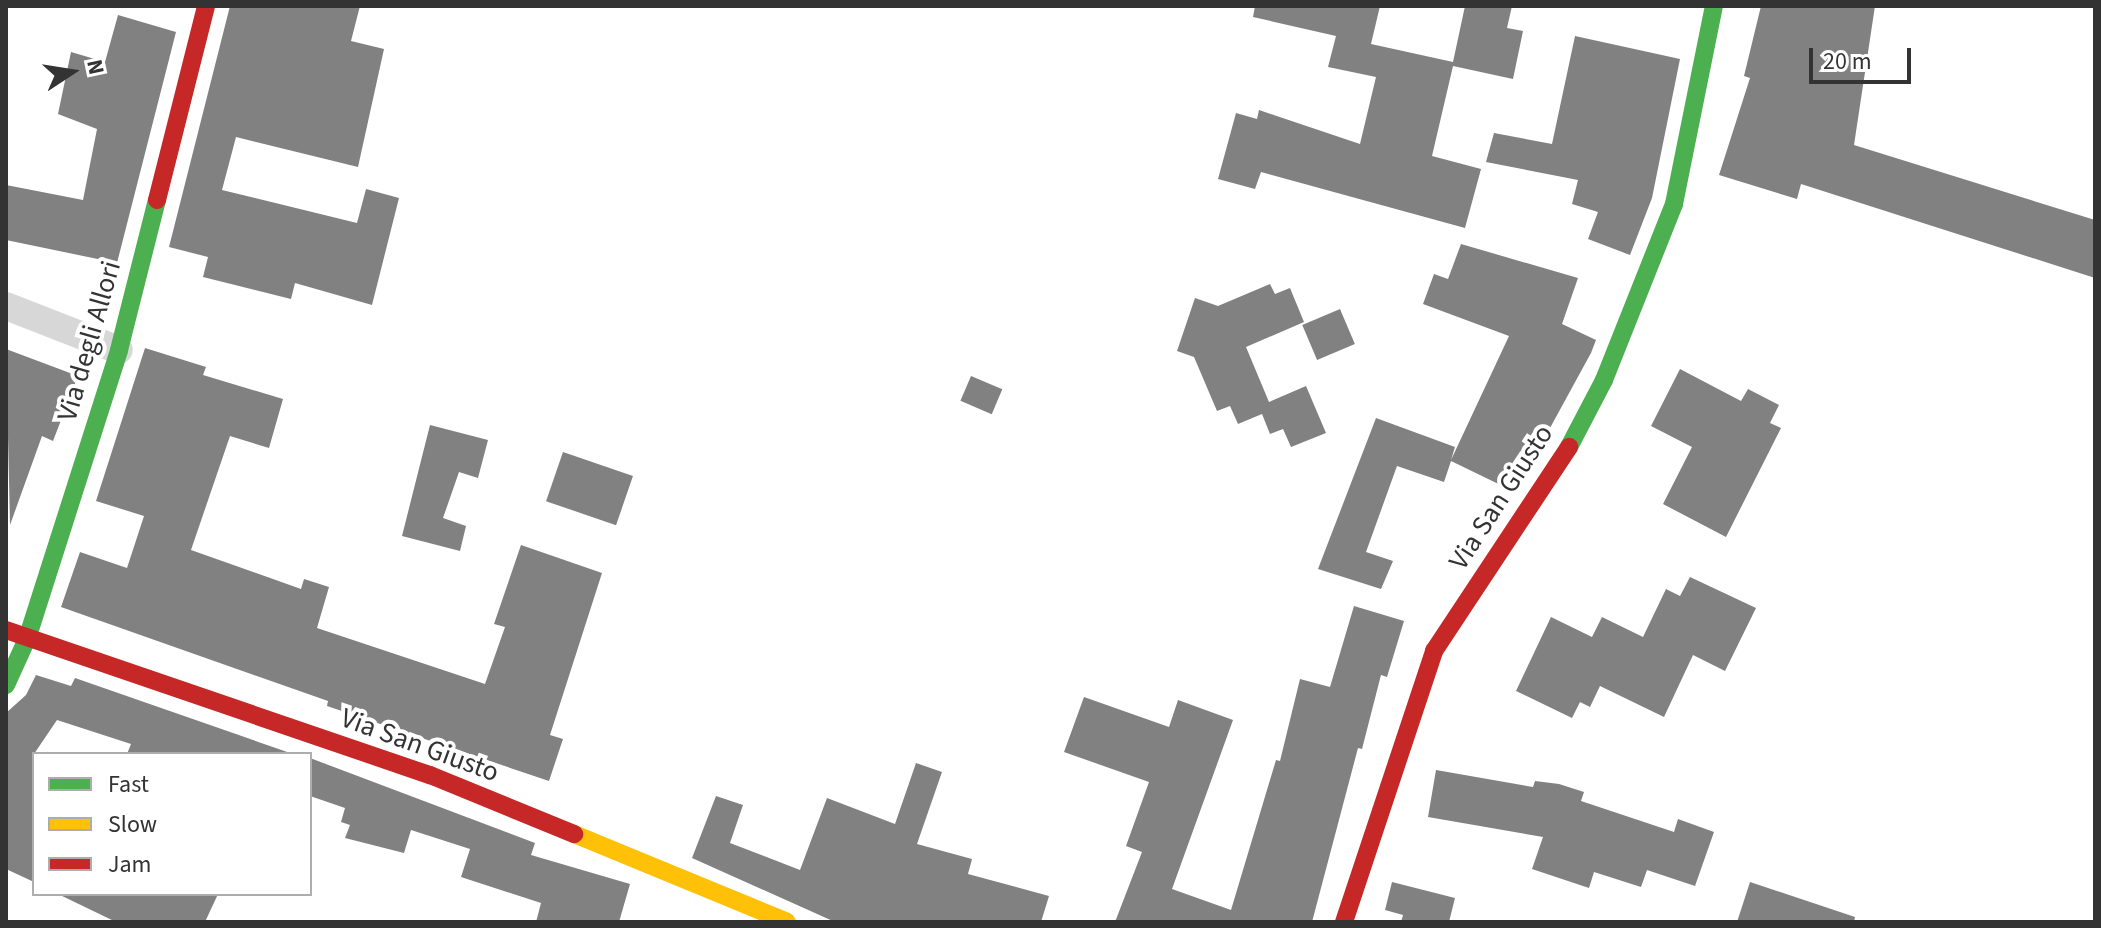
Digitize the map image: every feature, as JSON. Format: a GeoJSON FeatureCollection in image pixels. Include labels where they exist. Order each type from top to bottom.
{"type":"FeatureCollection","features":[{"type":"Feature","properties":{"kind":"street","name":"Via degli Allori"},"geometry":{"type":"LineString","coordinates":[[6,685],[27,639],[119,350],[206,6]]}},
{"type":"Feature","properties":{"kind":"street","name":"Via San Giusto"},"geometry":{"type":"LineString","coordinates":[[1344,922],[1434,651],[1554,476],[1604,380],[1640,295],[1674,204],[1714,6]]}},
{"type":"Feature","properties":{"kind":"street"},"geometry":{"type":"LineString","coordinates":[[6,306],[119,350]]}},
{"type":"Feature","properties":{"kind":"street","name":"Via San Giusto"},"geometry":{"type":"LineString","coordinates":[[6,630],[430,775],[787,922]]}},
{"type":"Feature","properties":{"kind":"building"},"geometry":{"type":"Polygon","coordinates":[[[230,6],[360,6],[351,41],[384,49],[358,167],[236,137],[222,190],[357,223],[366,189],[399,198],[372,305],[295,283],[291,299],[203,277],[208,257],[169,247],[230,6]]]}},
{"type":"Feature","properties":{"kind":"building"},"geometry":{"type":"Polygon","coordinates":[[[1255,6],[1380,6],[1371,44],[1453,62],[1465,6],[1512,6],[1507,28],[1523,31],[1513,79],[1453,66],[1432,156],[1481,169],[1465,228],[1261,172],[1255,189],[1218,179],[1236,113],[1257,119],[1259,110],[1360,144],[1376,77],[1328,67],[1336,36],[1253,17],[1255,6]]]}},
{"type":"Feature","properties":{"kind":"building"},"geometry":{"type":"Polygon","coordinates":[[[1761,6],[1875,6],[1854,145],[2095,220],[2095,278],[1801,184],[1797,199],[1719,175],[1750,78],[1744,76],[1761,6]]]}},
{"type":"Feature","properties":{"kind":"building"},"geometry":{"type":"Polygon","coordinates":[[[118,15],[176,32],[117,263],[6,240],[6,185],[83,200],[97,129],[58,114],[71,52],[105,62],[118,15]]]}},
{"type":"Feature","properties":{"kind":"building"},"geometry":{"type":"Polygon","coordinates":[[[1575,36],[1680,59],[1652,198],[1630,255],[1588,239],[1598,212],[1572,204],[1578,180],[1486,162],[1494,133],[1552,144],[1575,36]]]}},
{"type":"Feature","properties":{"kind":"building"},"geometry":{"type":"Polygon","coordinates":[[[1461,244],[1578,278],[1562,324],[1596,340],[1591,353],[1515,492],[1451,461],[1444,482],[1397,466],[1366,552],[1393,561],[1381,589],[1318,569],[1376,418],[1455,447],[1451,460],[1509,336],[1423,304],[1434,274],[1448,279],[1461,244]]]}},
{"type":"Feature","properties":{"kind":"building"},"geometry":{"type":"Polygon","coordinates":[[[1270,284],[1275,294],[1290,288],[1304,322],[1246,347],[1269,402],[1306,386],[1326,433],[1291,447],[1283,429],[1270,434],[1262,414],[1238,424],[1230,406],[1217,411],[1194,357],[1177,351],[1195,298],[1218,306],[1270,284]]]}},
{"type":"Feature","properties":{"kind":"building"},"geometry":{"type":"Polygon","coordinates":[[[1340,309],[1355,344],[1317,360],[1302,325],[1340,309]]]}},
{"type":"Feature","properties":{"kind":"building"},"geometry":{"type":"Polygon","coordinates":[[[145,348],[206,367],[203,375],[283,399],[269,448],[230,436],[191,550],[301,589],[304,579],[329,587],[317,628],[485,684],[505,627],[494,624],[521,545],[602,573],[550,735],[563,739],[549,781],[327,706],[328,701],[61,607],[80,552],[127,568],[144,516],[96,501],[145,348]]]}},
{"type":"Feature","properties":{"kind":"building"},"geometry":{"type":"Polygon","coordinates":[[[6,349],[78,376],[53,441],[42,436],[10,525],[6,349]]]}},
{"type":"Feature","properties":{"kind":"building"},"geometry":{"type":"Polygon","coordinates":[[[1680,369],[1741,401],[1748,389],[1779,405],[1770,423],[1781,428],[1726,537],[1663,504],[1692,447],[1651,426],[1680,369]]]}},
{"type":"Feature","properties":{"kind":"building"},"geometry":{"type":"Polygon","coordinates":[[[971,376],[1002,389],[992,414],[960,401],[971,376]]]}},
{"type":"Feature","properties":{"kind":"building"},"geometry":{"type":"Polygon","coordinates":[[[430,425],[488,440],[478,478],[459,472],[443,518],[466,526],[460,551],[402,536],[430,425]]]}},
{"type":"Feature","properties":{"kind":"building"},"geometry":{"type":"Polygon","coordinates":[[[563,452],[633,476],[616,525],[546,501],[563,452]]]}},
{"type":"Feature","properties":{"kind":"building"},"geometry":{"type":"Polygon","coordinates":[[[1690,577],[1756,608],[1725,671],[1693,655],[1664,717],[1600,686],[1590,707],[1580,702],[1572,718],[1516,691],[1551,617],[1592,637],[1602,617],[1643,637],[1666,589],[1680,596],[1690,577]]]}},
{"type":"Feature","properties":{"kind":"building"},"geometry":{"type":"Polygon","coordinates":[[[1354,606],[1404,621],[1387,677],[1381,675],[1362,749],[1358,748],[1312,922],[1115,922],[1142,852],[1126,846],[1149,782],[1064,752],[1084,697],[1169,727],[1178,700],[1233,720],[1172,889],[1231,910],[1276,760],[1280,761],[1300,679],[1330,687],[1354,606]]]}},
{"type":"Feature","properties":{"kind":"building"},"geometry":{"type":"Polygon","coordinates":[[[36,675],[71,686],[75,678],[287,752],[128,752],[131,744],[57,720],[35,752],[32,752],[32,881],[6,869],[6,713],[26,695],[36,675]]]}},
{"type":"Feature","properties":{"kind":"building"},"geometry":{"type":"Polygon","coordinates":[[[312,759],[535,843],[531,855],[630,884],[619,922],[536,922],[541,903],[461,877],[470,849],[411,830],[404,853],[345,838],[350,825],[341,822],[345,808],[312,797],[312,759]]]}},
{"type":"Feature","properties":{"kind":"building"},"geometry":{"type":"Polygon","coordinates":[[[916,763],[942,772],[917,844],[972,859],[968,874],[1049,896],[1041,922],[835,922],[692,858],[716,796],[743,805],[730,843],[800,870],[827,798],[895,824],[916,763]]]}},
{"type":"Feature","properties":{"kind":"building"},"geometry":{"type":"Polygon","coordinates":[[[1436,770],[1533,787],[1535,781],[1559,784],[1584,792],[1581,801],[1674,832],[1678,819],[1714,832],[1695,886],[1647,870],[1641,887],[1594,872],[1589,888],[1532,869],[1543,837],[1428,817],[1436,770]]]}},
{"type":"Feature","properties":{"kind":"building"},"geometry":{"type":"Polygon","coordinates":[[[1392,882],[1455,898],[1449,922],[1401,922],[1403,915],[1385,910],[1392,882]]]}},
{"type":"Feature","properties":{"kind":"building"},"geometry":{"type":"Polygon","coordinates":[[[1750,882],[1855,917],[1854,922],[1737,922],[1750,882]]]}},
{"type":"Feature","properties":{"kind":"building"},"geometry":{"type":"Polygon","coordinates":[[[62,896],[217,896],[205,922],[116,922],[62,896]]]}},
{"type":"Feature","properties":{"kind":"traffic: fast"},"geometry":{"type":"LineString","coordinates":[[1569,447],[1604,380],[1674,204],[1714,6]]}},
{"type":"Feature","properties":{"kind":"traffic: fast"},"geometry":{"type":"LineString","coordinates":[[6,685],[27,639],[119,350],[157,200]]}},
{"type":"Feature","properties":{"kind":"traffic: slow"},"geometry":{"type":"LineString","coordinates":[[574,834],[787,922]]}},
{"type":"Feature","properties":{"kind":"traffic: jam"},"geometry":{"type":"LineString","coordinates":[[157,200],[206,6]]}},
{"type":"Feature","properties":{"kind":"traffic: jam"},"geometry":{"type":"LineString","coordinates":[[1344,922],[1434,651],[1569,447]]}},
{"type":"Feature","properties":{"kind":"traffic: jam"},"geometry":{"type":"LineString","coordinates":[[6,630],[430,775],[574,834]]}}]}
